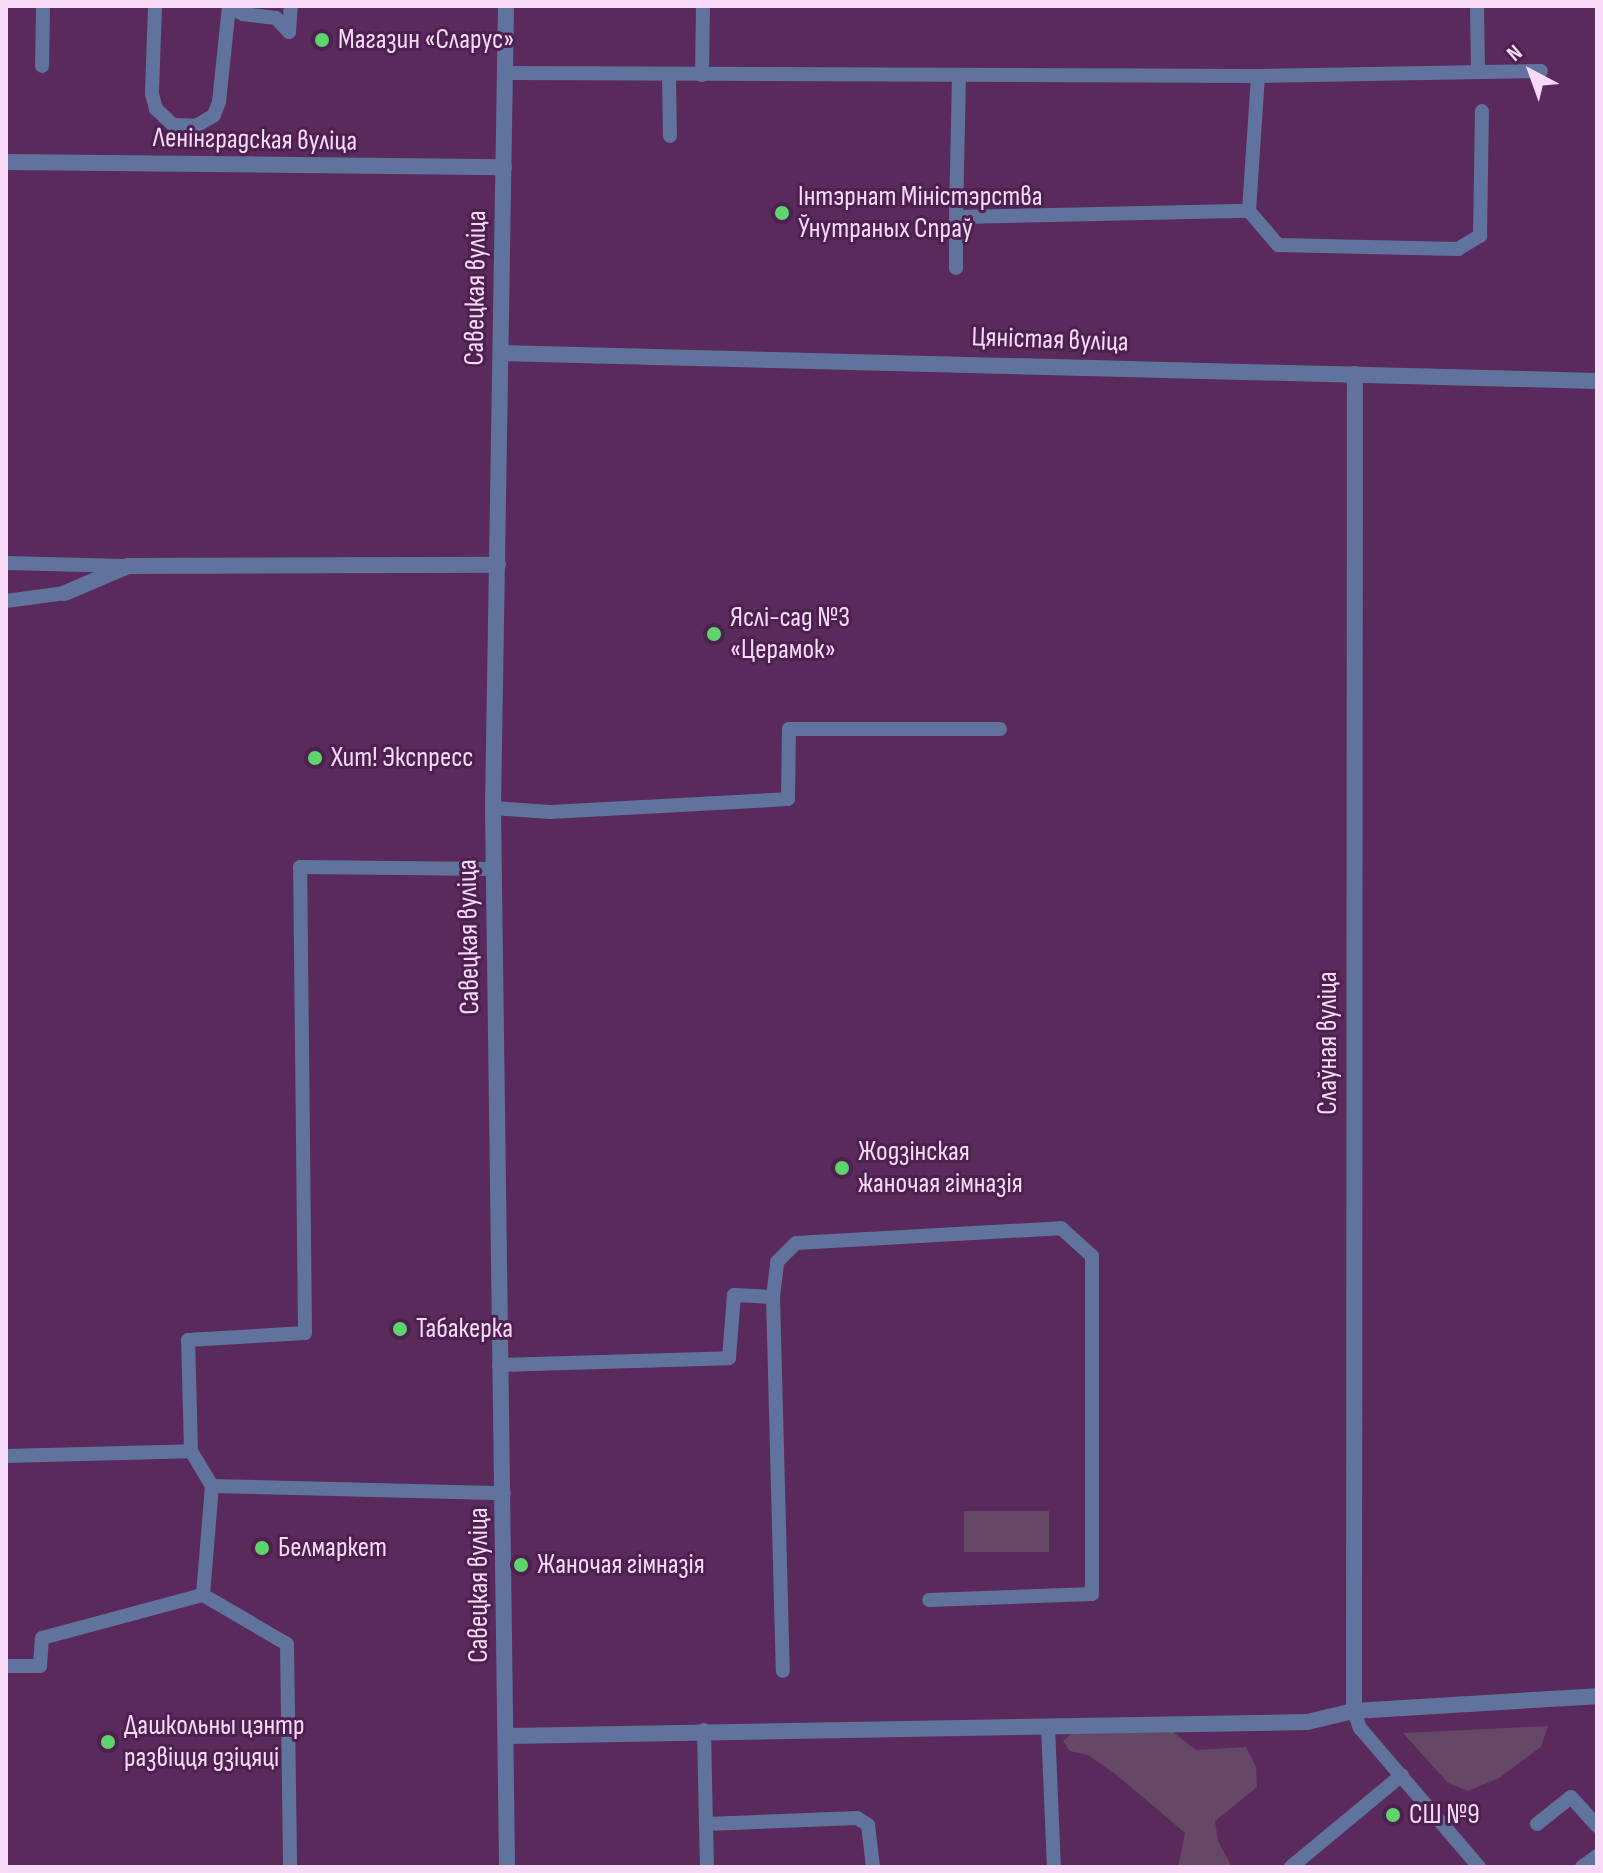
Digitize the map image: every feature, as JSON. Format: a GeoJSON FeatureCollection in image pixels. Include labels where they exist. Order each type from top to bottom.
{"type":"FeatureCollection","features":[{"type":"Feature","properties":{"kind":"street","name":"Савецкая вуліца"},"geometry":{"type":"LineString","coordinates":[[506,6],[493,808],[507,1867]]}},
{"type":"Feature","properties":{"kind":"street","name":"Ленінградская вуліца"},"geometry":{"type":"LineString","coordinates":[[6,162],[504,167]]}},
{"type":"Feature","properties":{"kind":"street","name":"Цяністая вуліца"},"geometry":{"type":"LineString","coordinates":[[501,353],[1597,381]]}},
{"type":"Feature","properties":{"kind":"street","name":"Слаўная вуліца"},"geometry":{"type":"LineString","coordinates":[[1354,1711],[1355,374]]}},
{"type":"Feature","properties":{"kind":"street"},"geometry":{"type":"LineString","coordinates":[[65,593],[128,566],[498,565]]}},
{"type":"Feature","properties":{"kind":"street"},"geometry":{"type":"LineString","coordinates":[[506,1736],[704,1730],[1307,1722],[1354,1711],[1597,1696]]}},
{"type":"Feature","properties":{"kind":"lane"},"geometry":{"type":"LineString","coordinates":[[42,66],[43,6]]}},
{"type":"Feature","properties":{"kind":"lane"},"geometry":{"type":"LineString","coordinates":[[155,6],[156,109],[173,125],[196,126],[214,115],[219,102],[229,6],[243,14],[276,18],[289,32],[291,6]]}},
{"type":"Feature","properties":{"kind":"lane"},"geometry":{"type":"LineString","coordinates":[[702,75],[703,6]]}},
{"type":"Feature","properties":{"kind":"lane"},"geometry":{"type":"LineString","coordinates":[[1477,6],[1478,70]]}},
{"type":"Feature","properties":{"kind":"lane"},"geometry":{"type":"LineString","coordinates":[[504,73],[1258,76],[1541,71]]}},
{"type":"Feature","properties":{"kind":"lane"},"geometry":{"type":"LineString","coordinates":[[669,75],[670,136]]}},
{"type":"Feature","properties":{"kind":"lane"},"geometry":{"type":"LineString","coordinates":[[956,268],[959,75]]}},
{"type":"Feature","properties":{"kind":"lane"},"geometry":{"type":"LineString","coordinates":[[1258,76],[1249,211],[1278,245],[1458,249],[1480,236],[1482,111]]}},
{"type":"Feature","properties":{"kind":"lane"},"geometry":{"type":"LineString","coordinates":[[956,217],[1249,211]]}},
{"type":"Feature","properties":{"kind":"lane"},"geometry":{"type":"LineString","coordinates":[[6,563],[128,566]]}},
{"type":"Feature","properties":{"kind":"lane"},"geometry":{"type":"LineString","coordinates":[[6,601],[65,593]]}},
{"type":"Feature","properties":{"kind":"lane"},"geometry":{"type":"LineString","coordinates":[[493,808],[550,812],[788,799],[789,729],[1000,729]]}},
{"type":"Feature","properties":{"kind":"lane"},"geometry":{"type":"LineString","coordinates":[[203,1595],[212,1486],[191,1451],[188,1340],[305,1333],[300,867],[494,869]]}},
{"type":"Feature","properties":{"kind":"lane"},"geometry":{"type":"LineString","coordinates":[[783,1671],[773,1297],[777,1262],[796,1243],[1061,1228],[1092,1256],[1092,1594],[929,1600]]}},
{"type":"Feature","properties":{"kind":"lane"},"geometry":{"type":"LineString","coordinates":[[499,1365],[729,1358],[734,1295],[773,1297]]}},
{"type":"Feature","properties":{"kind":"lane"},"geometry":{"type":"LineString","coordinates":[[6,1456],[191,1451]]}},
{"type":"Feature","properties":{"kind":"lane"},"geometry":{"type":"LineString","coordinates":[[212,1486],[504,1493]]}},
{"type":"Feature","properties":{"kind":"lane"},"geometry":{"type":"LineString","coordinates":[[6,1666],[40,1666],[42,1638],[203,1595],[287,1644],[290,1867]]}},
{"type":"Feature","properties":{"kind":"lane"},"geometry":{"type":"LineString","coordinates":[[1354,1711],[1360,1728],[1479,1867]]}},
{"type":"Feature","properties":{"kind":"lane"},"geometry":{"type":"LineString","coordinates":[[1048,1726],[1054,1867]]}},
{"type":"Feature","properties":{"kind":"lane"},"geometry":{"type":"LineString","coordinates":[[704,1730],[707,1867]]}},
{"type":"Feature","properties":{"kind":"lane"},"geometry":{"type":"LineString","coordinates":[[1291,1867],[1402,1775]]}},
{"type":"Feature","properties":{"kind":"lane"},"geometry":{"type":"LineString","coordinates":[[1537,1824],[1571,1797],[1597,1826]]}},
{"type":"Feature","properties":{"kind":"lane"},"geometry":{"type":"LineString","coordinates":[[706,1824],[857,1818],[868,1825],[873,1867]]}},
{"type":"Feature","properties":{"kind":"lane"},"geometry":{"type":"LineString","coordinates":[[1582,1867],[1597,1856]]}},
{"type":"Feature","properties":{"kind":"shaded area"},"geometry":{"type":"Polygon","coordinates":[[[964,1511],[1049,1511],[1049,1552],[964,1552],[964,1511]]]}},
{"type":"Feature","properties":{"kind":"shaded area"},"geometry":{"type":"Polygon","coordinates":[[[1548,1726],[1541,1747],[1499,1778],[1468,1791],[1448,1783],[1403,1733],[1548,1726]]]}},
{"type":"Feature","properties":{"kind":"shaded area"},"geometry":{"type":"Polygon","coordinates":[[[1173,1732],[1196,1750],[1246,1747],[1256,1767],[1257,1787],[1215,1821],[1218,1841],[1232,1867],[1178,1867],[1185,1833],[1118,1776],[1088,1755],[1070,1751],[1063,1741],[1071,1734],[1173,1732]]]}},
{"type":"Feature","properties":{"kind":"place","name":"Магазин «Сларус»"},"geometry":{"type":"Point","coordinates":[322,40]}},
{"type":"Feature","properties":{"kind":"place","name":"Інтэрнат Міністэрства Ўнутраных Спраў"},"geometry":{"type":"Point","coordinates":[782,213]}},
{"type":"Feature","properties":{"kind":"place","name":"Яслі-сад №3 «Церамок»"},"geometry":{"type":"Point","coordinates":[714,634]}},
{"type":"Feature","properties":{"kind":"place","name":"Хит! Экспресс"},"geometry":{"type":"Point","coordinates":[315,758]}},
{"type":"Feature","properties":{"kind":"place","name":"Жодзінская жаночая гімназія"},"geometry":{"type":"Point","coordinates":[842,1168]}},
{"type":"Feature","properties":{"kind":"place","name":"Табакерка"},"geometry":{"type":"Point","coordinates":[400,1329]}},
{"type":"Feature","properties":{"kind":"place","name":"Белмаркет"},"geometry":{"type":"Point","coordinates":[262,1548]}},
{"type":"Feature","properties":{"kind":"place","name":"Жаночая гімназія"},"geometry":{"type":"Point","coordinates":[521,1565]}},
{"type":"Feature","properties":{"kind":"place","name":"Дашкольны цэнтр развіцця дзіцяці"},"geometry":{"type":"Point","coordinates":[108,1742]}},
{"type":"Feature","properties":{"kind":"place","name":"СШ №9"},"geometry":{"type":"Point","coordinates":[1393,1815]}}]}
